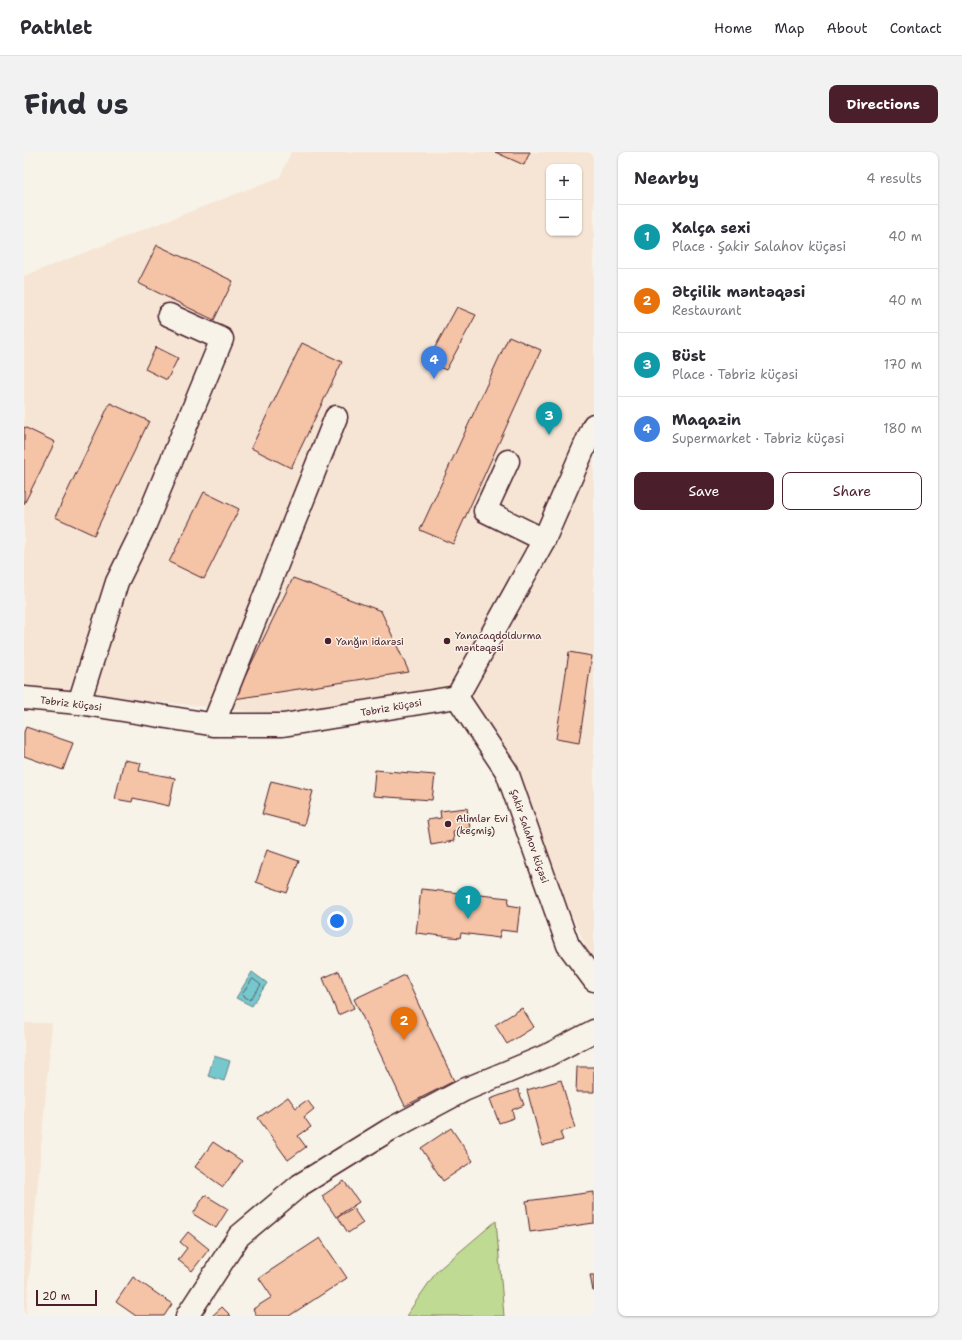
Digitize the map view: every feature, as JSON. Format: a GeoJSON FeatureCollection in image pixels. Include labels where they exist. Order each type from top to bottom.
{"type":"FeatureCollection","features":[{"type":"Feature","properties":{"kind":"street"},"geometry":{"type":"LineString","coordinates":[[79,703],[117,582],[144,527],[222,339],[169,314]]}},
{"type":"Feature","properties":{"kind":"street"},"geometry":{"type":"LineString","coordinates":[[213,725],[336,417]]}},
{"type":"Feature","properties":{"kind":"street"},"geometry":{"type":"LineString","coordinates":[[457,696],[544,540],[594,425]]}},
{"type":"Feature","properties":{"kind":"street"},"geometry":{"type":"LineString","coordinates":[[508,461],[485,510],[544,540]]}},
{"type":"Feature","properties":{"kind":"street","name":"Təbriz küçəsi"},"geometry":{"type":"LineString","coordinates":[[24,698],[79,703],[213,725],[283,725],[457,696]]}},
{"type":"Feature","properties":{"kind":"street","name":"Şakir Salahov küçəsi"},"geometry":{"type":"LineString","coordinates":[[457,696],[508,772],[568,945],[594,980]]}},
{"type":"Feature","properties":{"kind":"street"},"geometry":{"type":"LineString","coordinates":[[186,1316],[239,1236],[300,1185],[389,1130],[464,1090],[548,1055],[594,1031]]}},
{"type":"Feature","properties":{"kind":"shaded area"},"geometry":{"type":"Polygon","coordinates":[[[291,152],[594,152],[594,960],[590,956],[475,699],[284,715],[24,688],[24,276],[280,177],[291,152]]]}},
{"type":"Feature","properties":{"kind":"shaded area"},"geometry":{"type":"Polygon","coordinates":[[[24,1023],[52,1023],[26,1316],[24,1316],[24,1023]]]}},
{"type":"Feature","properties":{"kind":"green space"},"geometry":{"type":"Polygon","coordinates":[[[496,1221],[504,1316],[406,1316],[437,1271],[496,1221]]]}},
{"type":"Feature","properties":{"kind":"water"},"geometry":{"type":"Polygon","coordinates":[[[252,972],[267,983],[252,1006],[236,998],[252,972]]]}},
{"type":"Feature","properties":{"kind":"water"},"geometry":{"type":"Polygon","coordinates":[[[214,1056],[230,1061],[224,1081],[208,1076],[214,1056]]]}},
{"type":"Feature","properties":{"kind":"building"},"geometry":{"type":"Polygon","coordinates":[[[495,152],[530,152],[524,165],[495,152]]]}},
{"type":"Feature","properties":{"kind":"building"},"geometry":{"type":"Polygon","coordinates":[[[157,245],[233,281],[214,320],[138,283],[157,245]]]}},
{"type":"Feature","properties":{"kind":"building"},"geometry":{"type":"Polygon","coordinates":[[[457,307],[476,315],[446,370],[427,362],[457,307]]]}},
{"type":"Feature","properties":{"kind":"building"},"geometry":{"type":"Polygon","coordinates":[[[509,336],[541,350],[453,544],[420,530],[509,336]]]}},
{"type":"Feature","properties":{"kind":"building"},"geometry":{"type":"Polygon","coordinates":[[[302,343],[342,362],[291,468],[251,448],[302,343]]]}},
{"type":"Feature","properties":{"kind":"building"},"geometry":{"type":"Polygon","coordinates":[[[156,347],[178,358],[167,380],[145,369],[156,347]]]}},
{"type":"Feature","properties":{"kind":"building"},"geometry":{"type":"Polygon","coordinates":[[[110,403],[149,421],[94,535],[55,517],[110,403]]]}},
{"type":"Feature","properties":{"kind":"building"},"geometry":{"type":"Polygon","coordinates":[[[24,427],[55,442],[24,504],[24,427]]]}},
{"type":"Feature","properties":{"kind":"building"},"geometry":{"type":"Polygon","coordinates":[[[204,492],[239,509],[204,579],[169,562],[204,492]]]}},
{"type":"Feature","properties":{"kind":"building","name":"Yanğın idarəsi"},"geometry":{"type":"Polygon","coordinates":[[[293,578],[381,611],[409,672],[234,699],[293,578]]]}},
{"type":"Feature","properties":{"kind":"building"},"geometry":{"type":"Polygon","coordinates":[[[569,652],[592,656],[579,743],[556,739],[569,652]]]}},
{"type":"Feature","properties":{"kind":"building"},"geometry":{"type":"Polygon","coordinates":[[[26,727],[73,743],[63,770],[24,756],[24,732],[26,727]]]}},
{"type":"Feature","properties":{"kind":"building"},"geometry":{"type":"Polygon","coordinates":[[[124,760],[141,763],[139,771],[175,778],[169,806],[133,798],[132,802],[115,799],[124,760]]]}},
{"type":"Feature","properties":{"kind":"building"},"geometry":{"type":"Polygon","coordinates":[[[375,770],[435,775],[432,800],[373,796],[375,770]]]}},
{"type":"Feature","properties":{"kind":"building"},"geometry":{"type":"Polygon","coordinates":[[[271,781],[313,791],[304,825],[262,814],[271,781]]]}},
{"type":"Feature","properties":{"kind":"building","name":"Alimlər Evi (keçmiş)"},"geometry":{"type":"Polygon","coordinates":[[[467,808],[470,828],[453,831],[454,841],[431,845],[427,820],[441,818],[440,811],[467,808]]]}},
{"type":"Feature","properties":{"kind":"building"},"geometry":{"type":"Polygon","coordinates":[[[267,850],[299,861],[287,893],[256,882],[267,850]]]}},
{"type":"Feature","properties":{"kind":"building"},"geometry":{"type":"Polygon","coordinates":[[[421,889],[509,898],[508,905],[520,907],[517,932],[501,930],[499,938],[461,933],[460,938],[416,933],[421,889]]]}},
{"type":"Feature","properties":{"kind":"building"},"geometry":{"type":"Polygon","coordinates":[[[339,971],[354,1008],[338,1015],[323,978],[339,971]]]}},
{"type":"Feature","properties":{"kind":"building"},"geometry":{"type":"Polygon","coordinates":[[[405,975],[454,1081],[405,1106],[354,999],[405,975]]]}},
{"type":"Feature","properties":{"kind":"building"},"geometry":{"type":"Polygon","coordinates":[[[522,1008],[534,1027],[507,1044],[495,1025],[522,1008]]]}},
{"type":"Feature","properties":{"kind":"building"},"geometry":{"type":"Polygon","coordinates":[[[577,1067],[594,1067],[594,1092],[576,1092],[577,1067]]]}},
{"type":"Feature","properties":{"kind":"building"},"geometry":{"type":"Polygon","coordinates":[[[561,1080],[575,1128],[560,1132],[563,1140],[542,1146],[527,1090],[561,1080]]]}},
{"type":"Feature","properties":{"kind":"building"},"geometry":{"type":"Polygon","coordinates":[[[518,1089],[524,1105],[512,1110],[514,1118],[499,1123],[490,1099],[518,1089]]]}},
{"type":"Feature","properties":{"kind":"building"},"geometry":{"type":"Polygon","coordinates":[[[288,1097],[296,1108],[307,1100],[314,1109],[304,1117],[311,1127],[298,1136],[306,1147],[288,1160],[258,1118],[288,1097]]]}},
{"type":"Feature","properties":{"kind":"building"},"geometry":{"type":"Polygon","coordinates":[[[451,1128],[473,1161],[443,1181],[421,1148],[451,1128]]]}},
{"type":"Feature","properties":{"kind":"building"},"geometry":{"type":"Polygon","coordinates":[[[213,1142],[242,1161],[223,1187],[195,1167],[213,1142]]]}},
{"type":"Feature","properties":{"kind":"building"},"geometry":{"type":"Polygon","coordinates":[[[344,1181],[359,1202],[336,1217],[322,1196],[344,1181]]]}},
{"type":"Feature","properties":{"kind":"building"},"geometry":{"type":"Polygon","coordinates":[[[594,1192],[594,1223],[530,1232],[526,1201],[594,1192]]]}},
{"type":"Feature","properties":{"kind":"building"},"geometry":{"type":"Polygon","coordinates":[[[205,1195],[228,1209],[216,1228],[193,1214],[205,1195]]]}},
{"type":"Feature","properties":{"kind":"building"},"geometry":{"type":"Polygon","coordinates":[[[353,1208],[363,1223],[348,1233],[338,1217],[353,1208]]]}},
{"type":"Feature","properties":{"kind":"building"},"geometry":{"type":"Polygon","coordinates":[[[188,1232],[209,1249],[192,1271],[178,1260],[187,1248],[180,1242],[188,1232]]]}},
{"type":"Feature","properties":{"kind":"building"},"geometry":{"type":"Polygon","coordinates":[[[320,1238],[347,1278],[289,1316],[257,1316],[253,1309],[272,1297],[259,1278],[320,1238]]]}},
{"type":"Feature","properties":{"kind":"building"},"geometry":{"type":"Polygon","coordinates":[[[590,1275],[594,1275],[594,1291],[593,1291],[590,1275]]]}},
{"type":"Feature","properties":{"kind":"building"},"geometry":{"type":"Polygon","coordinates":[[[133,1277],[172,1304],[164,1316],[136,1316],[116,1302],[133,1277]]]}},
{"type":"Feature","properties":{"kind":"building"},"geometry":{"type":"Polygon","coordinates":[[[222,1307],[231,1316],[212,1316],[222,1307]]]}},
{"type":"Feature","properties":{"kind":"place","name":"Maqazin"},"geometry":{"type":"Point","coordinates":[434,379]}},
{"type":"Feature","properties":{"kind":"place","name":"Büst"},"geometry":{"type":"Point","coordinates":[549,435]}},
{"type":"Feature","properties":{"kind":"place","name":"Yanğın idarəsi"},"geometry":{"type":"Point","coordinates":[328,641]}},
{"type":"Feature","properties":{"kind":"place","name":"Yanacaqdoldurma məntəqəsi"},"geometry":{"type":"Point","coordinates":[447,641]}},
{"type":"Feature","properties":{"kind":"place","name":"Alimlər Evi (keçmiş)"},"geometry":{"type":"Point","coordinates":[448,824]}},
{"type":"Feature","properties":{"kind":"place","name":"Xalça sexi"},"geometry":{"type":"Point","coordinates":[468,919]}},
{"type":"Feature","properties":{"kind":"place","name":"Ətçilik məntəqəsi"},"geometry":{"type":"Point","coordinates":[404,1040]}}]}
